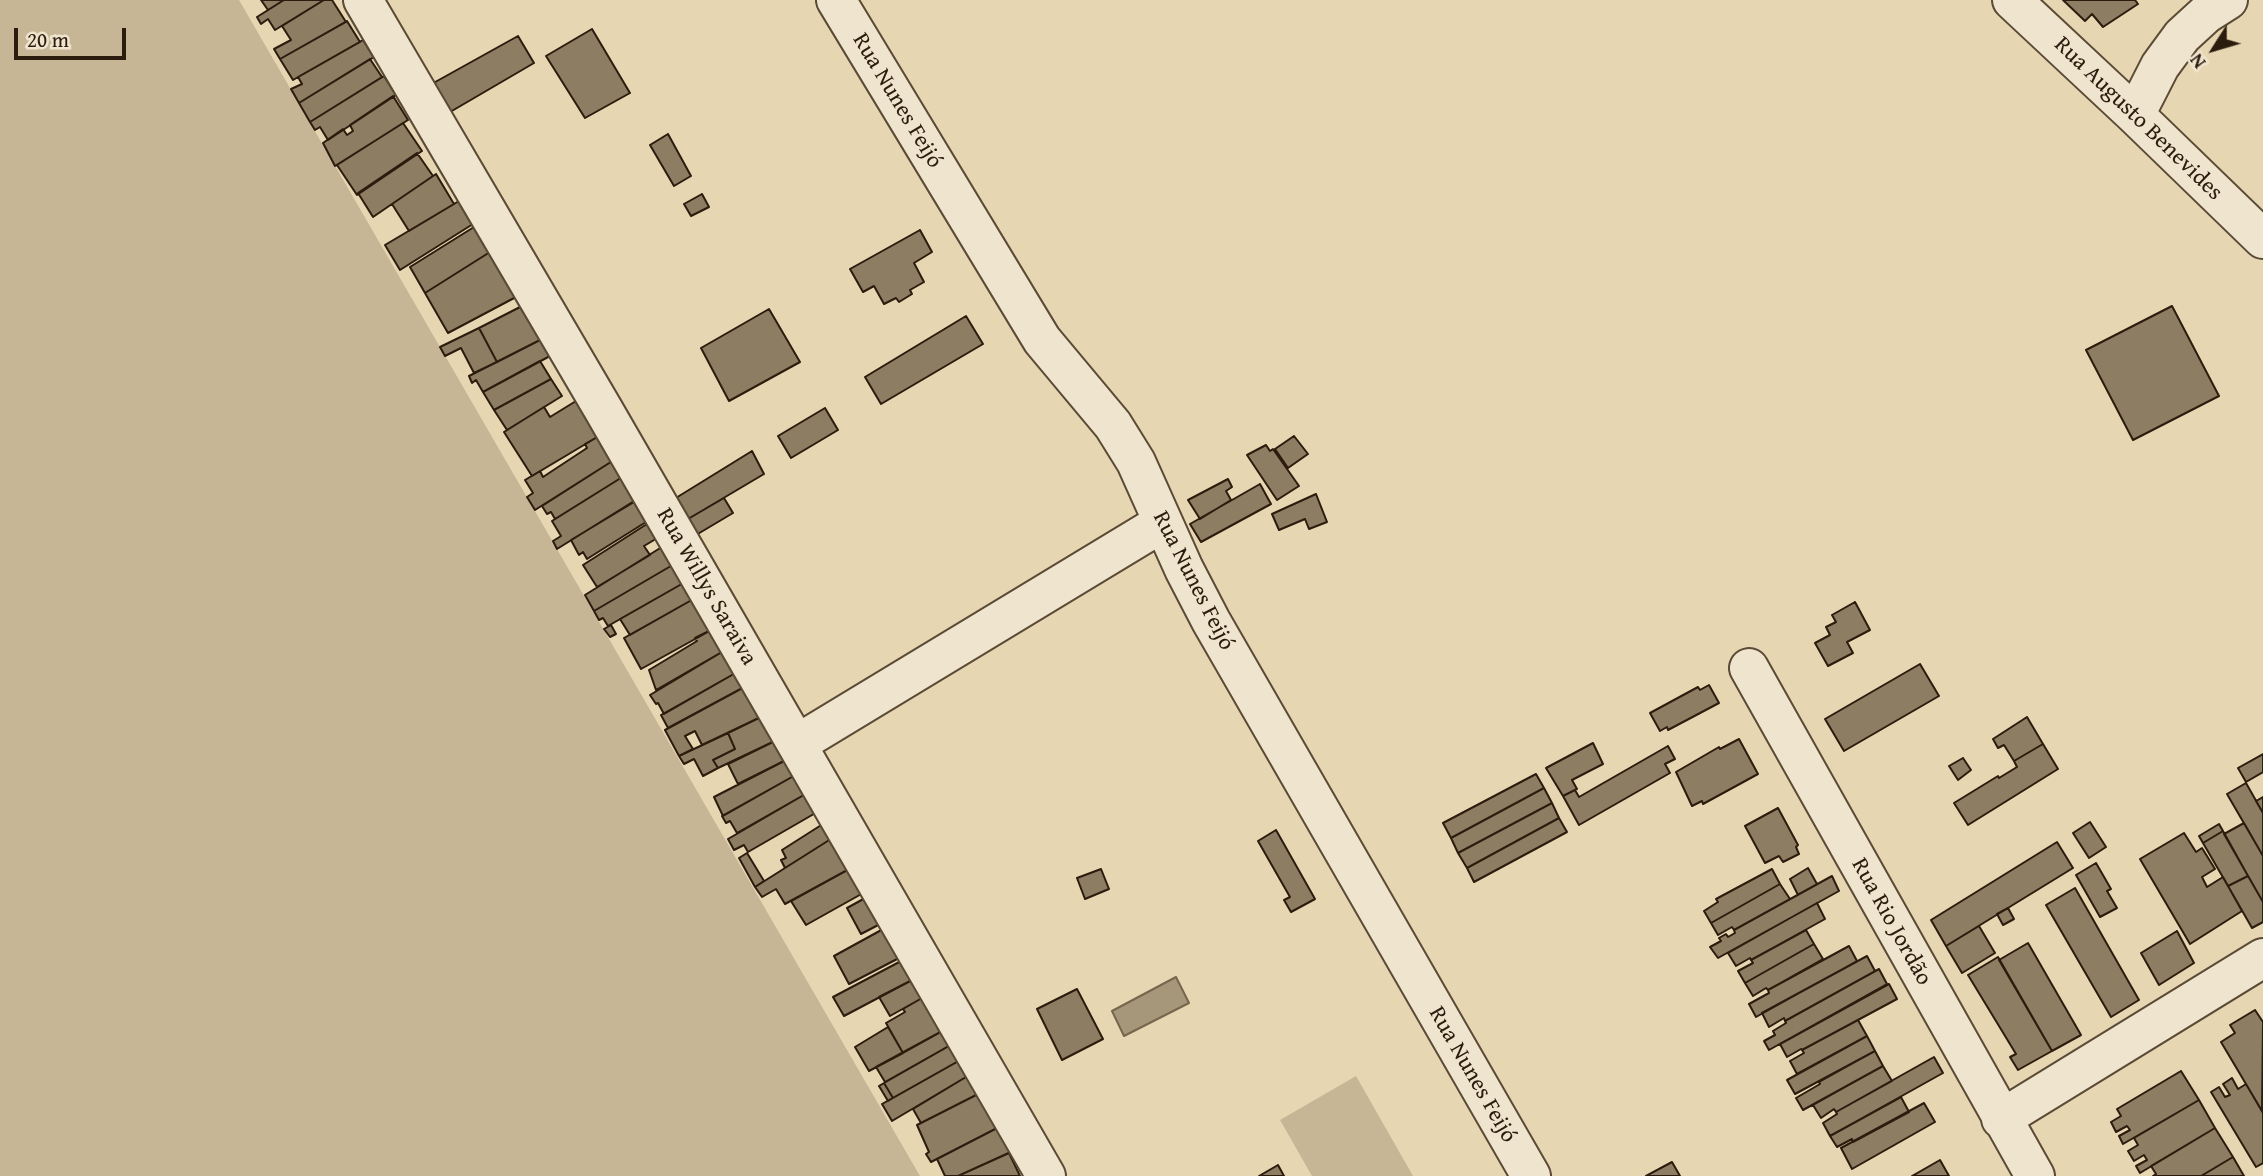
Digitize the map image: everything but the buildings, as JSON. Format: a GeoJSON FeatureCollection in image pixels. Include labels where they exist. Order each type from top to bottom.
{"type":"FeatureCollection","features":[{"type":"Feature","properties":{"kind":"street","name":"Rua Willys Saraiva"},"geometry":{"type":"LineString","coordinates":[[363,0],[1046,1176]]}},
{"type":"Feature","properties":{"kind":"street","name":"Rua Nunes Feijó"},"geometry":{"type":"LineString","coordinates":[[836,0],[1042,340],[1113,425],[1136,462],[1162,523],[1211,621],[1531,1176]]}},
{"type":"Feature","properties":{"kind":"street","name":"Rua Augusto Benevides"},"geometry":{"type":"LineString","coordinates":[[2012,0],[2263,239]]}},
{"type":"Feature","properties":{"kind":"street"},"geometry":{"type":"LineString","coordinates":[[2135,115],[2160,66],[2182,36],[2206,14],[2228,0]]}},
{"type":"Feature","properties":{"kind":"street"},"geometry":{"type":"LineString","coordinates":[[797,744],[1162,523]]}},
{"type":"Feature","properties":{"kind":"street","name":"Rua Rio Jordão"},"geometry":{"type":"LineString","coordinates":[[1749,668],[2035,1176]]}},
{"type":"Feature","properties":{"kind":"street"},"geometry":{"type":"LineString","coordinates":[[2001,1119],[2263,958]]}},
{"type":"Feature","properties":{"kind":"shaded area"},"geometry":{"type":"Polygon","coordinates":[[[0,0],[239,0],[920,1176],[0,1176],[0,0]]]}},
{"type":"Feature","properties":{"kind":"shaded area"},"geometry":{"type":"Polygon","coordinates":[[[1176,977],[1189,1003],[1124,1036],[1112,1011],[1176,977]]]}},
{"type":"Feature","properties":{"kind":"shaded area"},"geometry":{"type":"Polygon","coordinates":[[[1356,1076],[1413,1176],[1312,1176],[1280,1120],[1356,1076]]]}}]}
